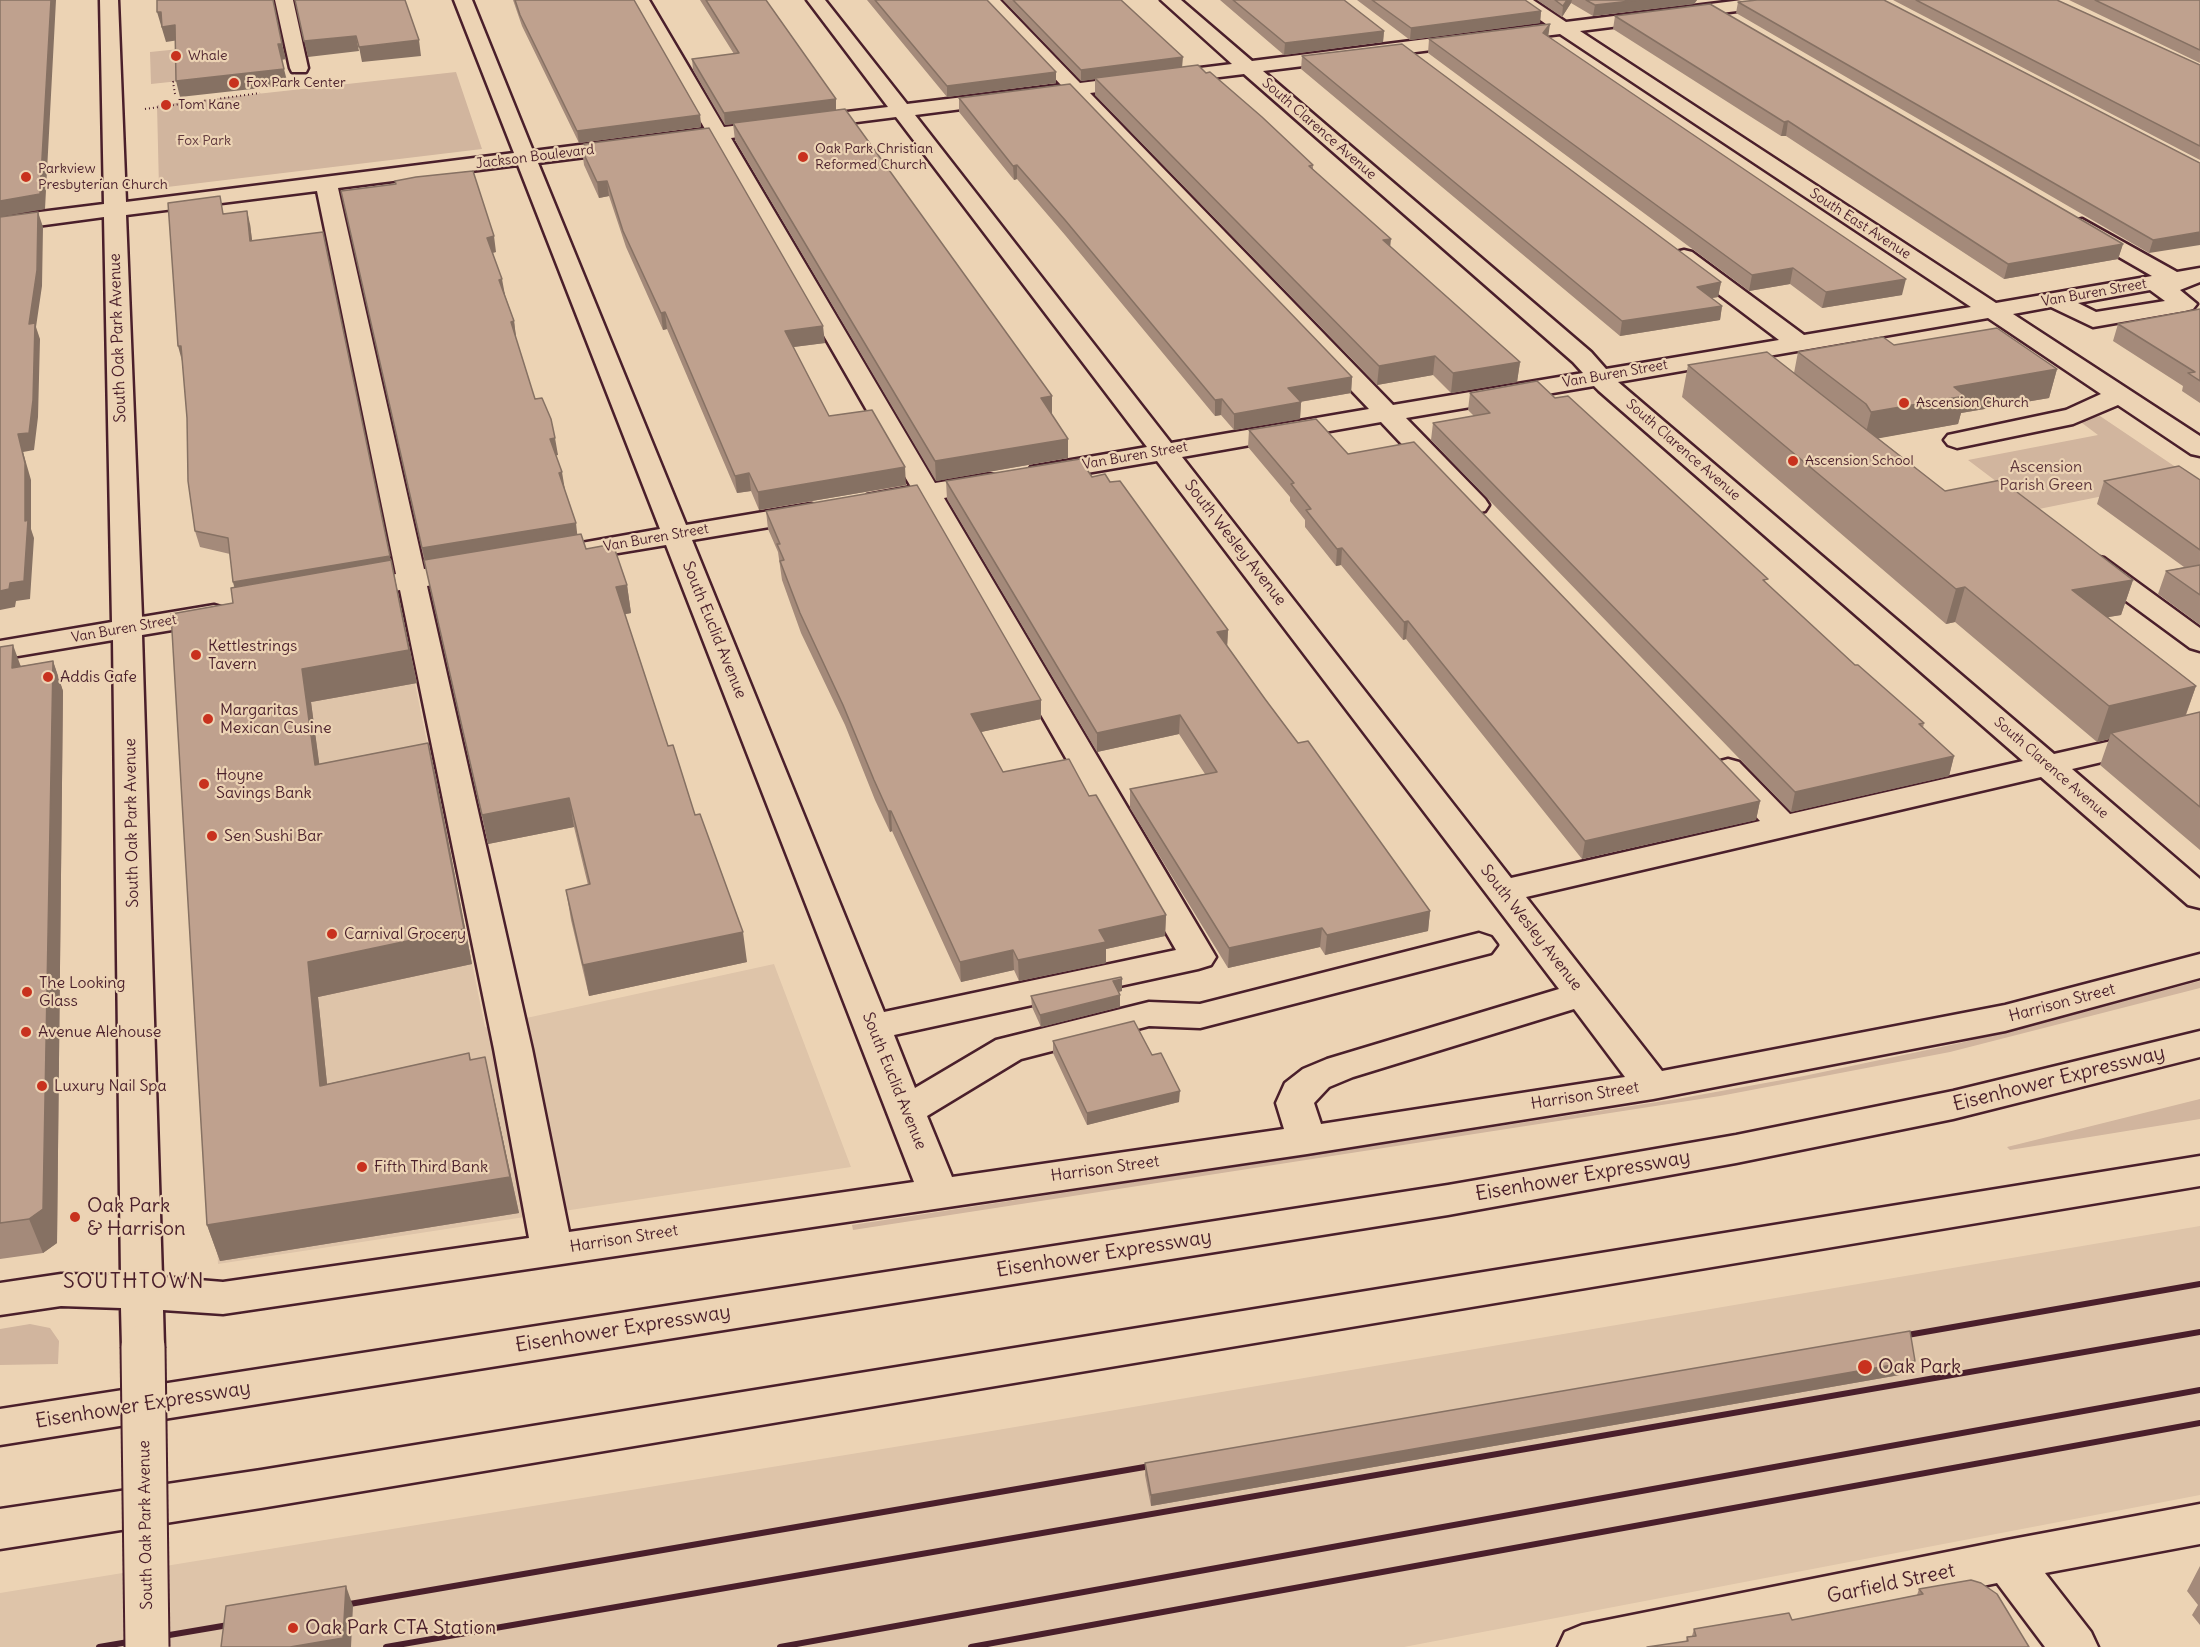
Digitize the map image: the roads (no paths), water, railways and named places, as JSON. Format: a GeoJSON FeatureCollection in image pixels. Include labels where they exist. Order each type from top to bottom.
{"type":"FeatureCollection","features":[{"type":"Feature","properties":{"kind":"main road","name":"South Oak Park Avenue"},"geometry":{"type":"LineString","coordinates":[[109,0],[128,629],[143,1292],[147,1647]]}},
{"type":"Feature","properties":{"kind":"main road"},"geometry":{"type":"LineString","coordinates":[[284,0],[298,68]]}},
{"type":"Feature","properties":{"kind":"main road","name":"South Euclid Avenue"},"geometry":{"type":"LineString","coordinates":[[463,0],[938,1192]]}},
{"type":"Feature","properties":{"kind":"main road"},"geometry":{"type":"LineString","coordinates":[[640,0],[1198,957],[873,1027]]}},
{"type":"Feature","properties":{"kind":"main road","name":"South Wesley Avenue"},"geometry":{"type":"LineString","coordinates":[[816,0],[1653,1086]]}},
{"type":"Feature","properties":{"kind":"main road"},"geometry":{"type":"LineString","coordinates":[[990,0],[1495,526]]}},
{"type":"Feature","properties":{"kind":"main road","name":"South Clarence Avenue"},"geometry":{"type":"LineString","coordinates":[[1170,0],[1582,357],[1600,377],[2200,897]]}},
{"type":"Feature","properties":{"kind":"main road","name":"South East Avenue"},"geometry":{"type":"LineString","coordinates":[[1521,0],[2200,448]]}},
{"type":"Feature","properties":{"kind":"main road","name":"Jackson Boulevard"},"geometry":{"type":"LineString","coordinates":[[0,224],[1563,28],[1703,4],[1784,0]]}},
{"type":"Feature","properties":{"kind":"main road"},"geometry":{"type":"LineString","coordinates":[[1703,4],[1736,24]]}},
{"type":"Feature","properties":{"kind":"main road"},"geometry":{"type":"LineString","coordinates":[[1383,31],[1428,64]]}},
{"type":"Feature","properties":{"kind":"main road"},"geometry":{"type":"LineString","coordinates":[[326,183],[513,1049],[552,1250]]}},
{"type":"Feature","properties":{"kind":"main road"},"geometry":{"type":"LineString","coordinates":[[2063,215],[2164,281],[2200,294]]}},
{"type":"Feature","properties":{"kind":"main road"},"geometry":{"type":"LineString","coordinates":[[1672,247],[1799,343]]}},
{"type":"Feature","properties":{"kind":"main road","name":"Van Buren Street"},"geometry":{"type":"LineString","coordinates":[[547,557],[2200,274]]}},
{"type":"Feature","properties":{"kind":"main road"},"geometry":{"type":"LineString","coordinates":[[2053,300],[2093,320],[2185,304],[2164,281]]}},
{"type":"Feature","properties":{"kind":"main road"},"geometry":{"type":"LineString","coordinates":[[1740,353],[1766,374]]}},
{"type":"Feature","properties":{"kind":"main road"},"geometry":{"type":"LineString","coordinates":[[1957,440],[2073,416],[2120,395]]}},
{"type":"Feature","properties":{"kind":"main road"},"geometry":{"type":"LineString","coordinates":[[2071,547],[2200,642]]}},
{"type":"Feature","properties":{"kind":"main road"},"geometry":{"type":"LineString","coordinates":[[329,594],[491,567]]}},
{"type":"Feature","properties":{"kind":"main road","name":"Van Buren Street"},"geometry":{"type":"LineString","coordinates":[[0,650],[235,610]]}},
{"type":"Feature","properties":{"kind":"main road"},"geometry":{"type":"LineString","coordinates":[[1503,891],[2200,729]]}},
{"type":"Feature","properties":{"kind":"main road"},"geometry":{"type":"LineString","coordinates":[[1709,749],[1783,826]]}},
{"type":"Feature","properties":{"kind":"main road"},"geometry":{"type":"LineString","coordinates":[[906,1111],[1009,1049],[1149,1014],[1200,1016],[1479,945]]}},
{"type":"Feature","properties":{"kind":"main road","name":"Harrison Street"},"geometry":{"type":"LineString","coordinates":[[0,1299],[61,1290],[143,1292],[224,1298],[938,1192],[1307,1140],[1653,1086],[2005,1018],[2200,966]]}},
{"type":"Feature","properties":{"kind":"main road"},"geometry":{"type":"LineString","coordinates":[[1307,1140],[1295,1103],[1298,1093],[1316,1078],[1340,1068],[1583,994]]}},
{"type":"Feature","properties":{"kind":"main road","name":"Eisenhower Expressway"},"geometry":{"type":"LineString","coordinates":[[0,1427],[1459,1198],[1736,1149],[1953,1105],[2200,1044]]}},
{"type":"Feature","properties":{"kind":"main road"},"geometry":{"type":"LineString","coordinates":[[0,1529],[261,1489],[2200,1171]]}},
{"type":"Feature","properties":{"kind":"main road","name":"Garfield Street"},"geometry":{"type":"LineString","coordinates":[[1582,1647],[2007,1560],[2200,1524]]}},
{"type":"Feature","properties":{"kind":"main road"},"geometry":{"type":"LineString","coordinates":[[2007,1560],[2074,1647]]}},
{"type":"Feature","properties":{"kind":"railway"},"geometry":{"type":"LineString","coordinates":[[1896,1337],[2200,1284]]}},
{"type":"Feature","properties":{"kind":"railway"},"geometry":{"type":"LineString","coordinates":[[386,1647],[2200,1332]]}},
{"type":"Feature","properties":{"kind":"railway"},"geometry":{"type":"LineString","coordinates":[[780,1647],[2200,1390]]}},
{"type":"Feature","properties":{"kind":"railway"},"geometry":{"type":"LineString","coordinates":[[971,1647],[2200,1423]]}},
{"type":"Feature","properties":{"kind":"railway"},"geometry":{"type":"LineString","coordinates":[[338,1606],[1162,1464]]}},
{"type":"Feature","properties":{"kind":"railway"},"geometry":{"type":"LineString","coordinates":[[99,1647],[240,1623]]}},
{"type":"Feature","properties":{"kind":"place","name":"Whale"},"geometry":{"type":"Point","coordinates":[176,56]}},
{"type":"Feature","properties":{"kind":"place","name":"Fox Park Center"},"geometry":{"type":"Point","coordinates":[234,83]}},
{"type":"Feature","properties":{"kind":"place","name":"Tom Kane"},"geometry":{"type":"Point","coordinates":[166,105]}},
{"type":"Feature","properties":{"kind":"place","name":"Oak Park Christian Reformed Church"},"geometry":{"type":"Point","coordinates":[803,157]}},
{"type":"Feature","properties":{"kind":"place","name":"Parkview Presbyterian Church"},"geometry":{"type":"Point","coordinates":[26,177]}},
{"type":"Feature","properties":{"kind":"place","name":"Ascension Church"},"geometry":{"type":"Point","coordinates":[1904,403]}},
{"type":"Feature","properties":{"kind":"place","name":"Ascension School"},"geometry":{"type":"Point","coordinates":[1793,461]}},
{"type":"Feature","properties":{"kind":"place","name":"Kettlestrings Tavern"},"geometry":{"type":"Point","coordinates":[196,655]}},
{"type":"Feature","properties":{"kind":"place","name":"Addis Cafe"},"geometry":{"type":"Point","coordinates":[48,677]}},
{"type":"Feature","properties":{"kind":"place","name":"Margaritas Mexican Cusine"},"geometry":{"type":"Point","coordinates":[208,719]}},
{"type":"Feature","properties":{"kind":"place","name":"Hoyne Savings Bank"},"geometry":{"type":"Point","coordinates":[204,784]}},
{"type":"Feature","properties":{"kind":"place","name":"Sen Sushi Bar"},"geometry":{"type":"Point","coordinates":[212,836]}},
{"type":"Feature","properties":{"kind":"place","name":"Carnival Grocery"},"geometry":{"type":"Point","coordinates":[332,934]}},
{"type":"Feature","properties":{"kind":"place","name":"The Looking Glass"},"geometry":{"type":"Point","coordinates":[27,992]}},
{"type":"Feature","properties":{"kind":"place","name":"Avenue Alehouse"},"geometry":{"type":"Point","coordinates":[26,1032]}},
{"type":"Feature","properties":{"kind":"place","name":"Luxury Nail Spa"},"geometry":{"type":"Point","coordinates":[42,1086]}},
{"type":"Feature","properties":{"kind":"place","name":"Fifth Third Bank"},"geometry":{"type":"Point","coordinates":[362,1167]}},
{"type":"Feature","properties":{"kind":"place","name":"Oak Park & Harrison"},"geometry":{"type":"Point","coordinates":[75,1217]}},
{"type":"Feature","properties":{"kind":"place","name":"Oak Park"},"geometry":{"type":"Point","coordinates":[1865,1367]}},
{"type":"Feature","properties":{"kind":"place","name":"Oak Park CTA Station"},"geometry":{"type":"Point","coordinates":[293,1628]}},
{"type":"Feature","properties":{"kind":"district","name":"SOUTHTOWN"},"geometry":{"type":"Point","coordinates":[134,1282]}},
{"type":"Feature","properties":{"kind":"park label","name":"Fox Park"},"geometry":{"type":"Point","coordinates":[204,141]}},
{"type":"Feature","properties":{"kind":"park label","name":"Ascension Parish Green"},"geometry":{"type":"Point","coordinates":[2046,476]}}]}
